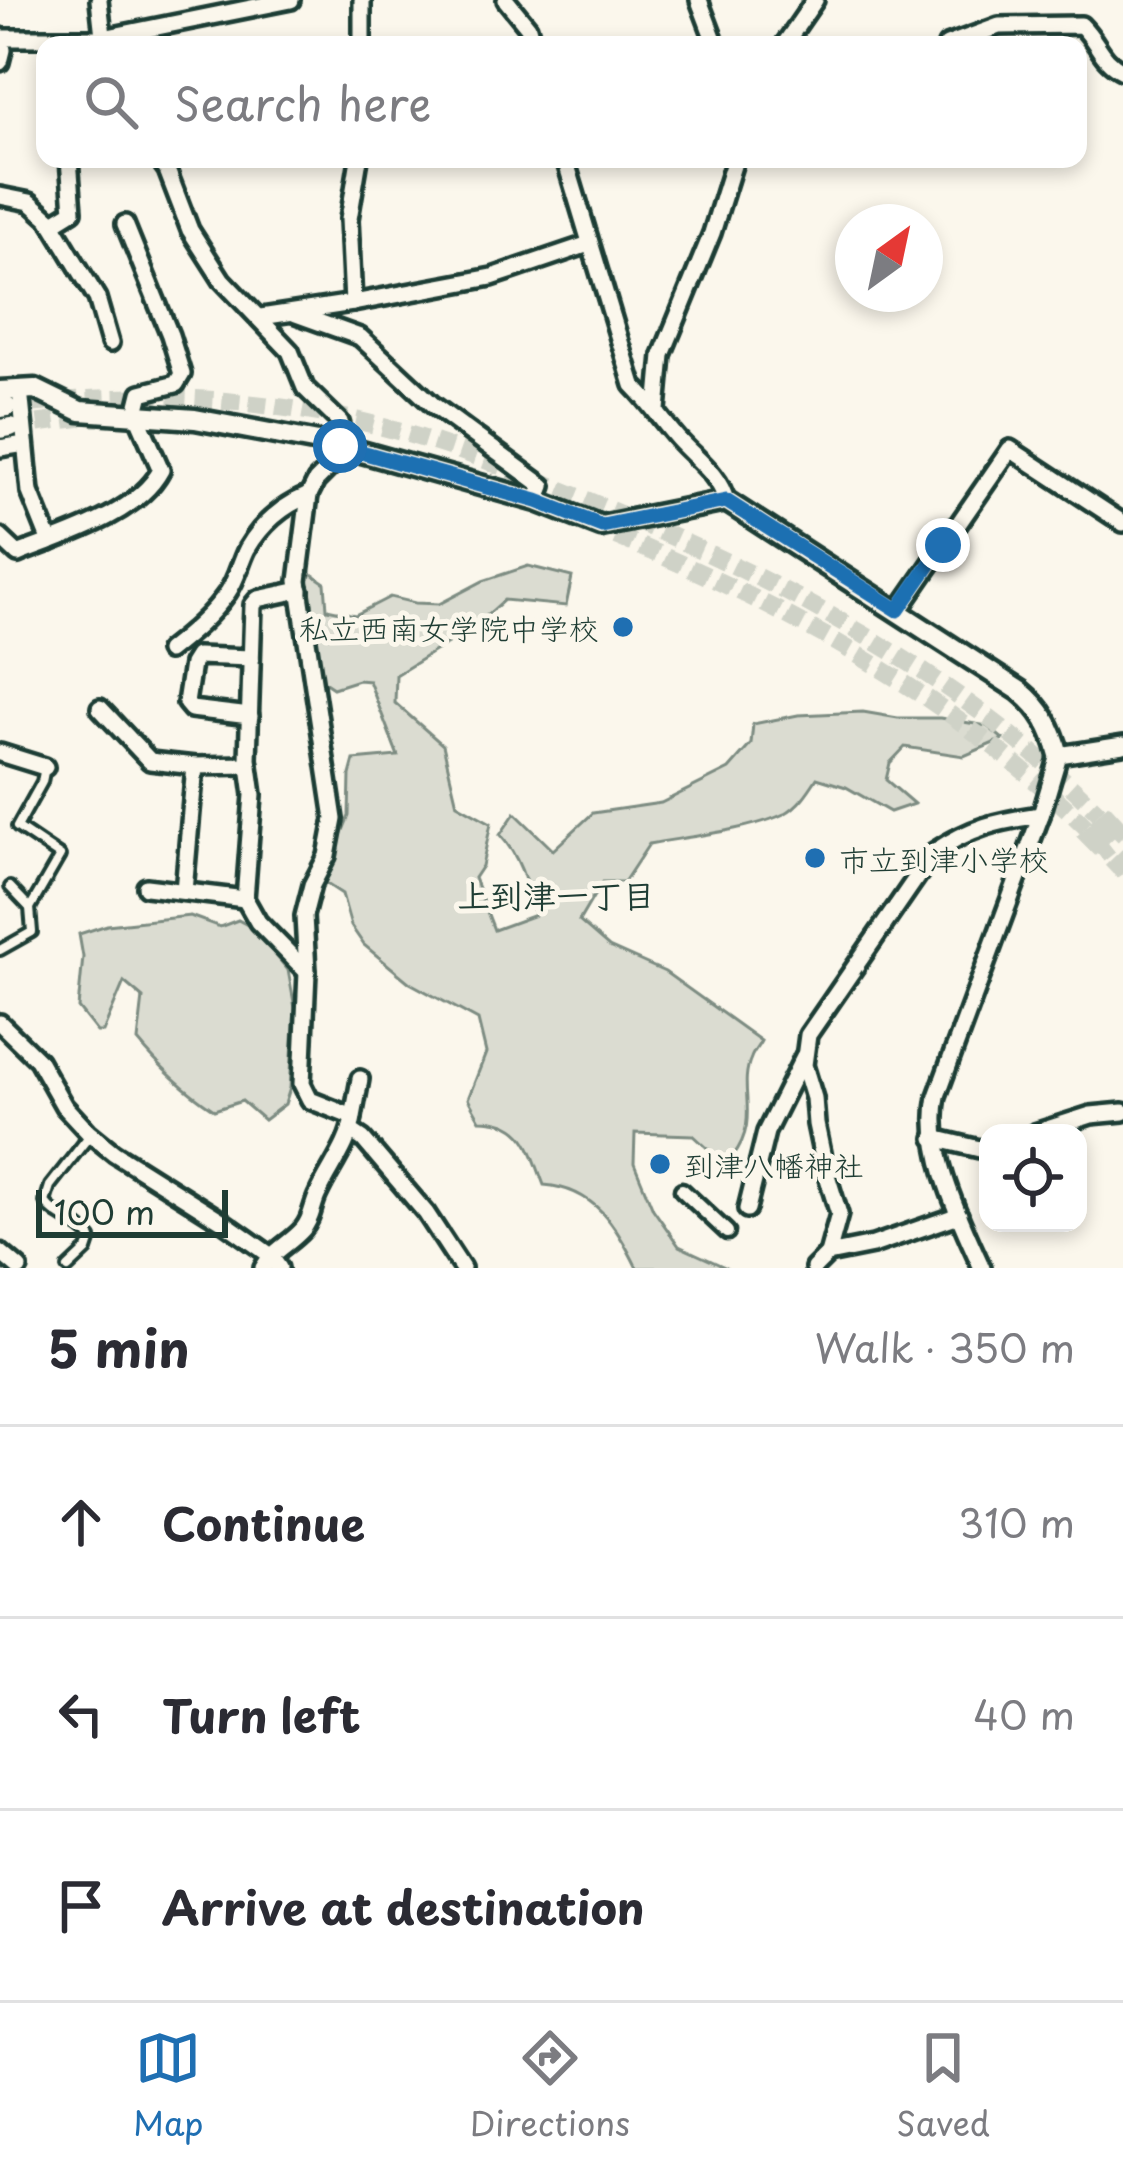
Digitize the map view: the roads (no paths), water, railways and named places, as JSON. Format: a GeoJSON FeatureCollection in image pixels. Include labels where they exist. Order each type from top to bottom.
{"type":"FeatureCollection","features":[{"type":"Feature","properties":{"kind":"street"},"geometry":{"type":"LineString","coordinates":[[99,0],[103,36]]}},
{"type":"Feature","properties":{"kind":"street"},"geometry":{"type":"LineString","coordinates":[[126,36],[291,0]]}},
{"type":"Feature","properties":{"kind":"street"},"geometry":{"type":"LineString","coordinates":[[362,0],[362,36]]}},
{"type":"Feature","properties":{"kind":"street"},"geometry":{"type":"LineString","coordinates":[[506,0],[522,9]]}},
{"type":"Feature","properties":{"kind":"street"},"geometry":{"type":"LineString","coordinates":[[699,0],[713,36]]}},
{"type":"Feature","properties":{"kind":"street"},"geometry":{"type":"LineString","coordinates":[[790,36],[815,0]]}},
{"type":"Feature","properties":{"kind":"street"},"geometry":{"type":"LineString","coordinates":[[972,36],[999,26],[1081,26],[1094,38],[1108,64],[1123,71]]}},
{"type":"Feature","properties":{"kind":"street"},"geometry":{"type":"LineString","coordinates":[[0,62],[0,38],[36,40]]}},
{"type":"Feature","properties":{"kind":"street"},"geometry":{"type":"LineString","coordinates":[[52,224],[73,211],[71,168]]}},
{"type":"Feature","properties":{"kind":"street"},"geometry":{"type":"LineString","coordinates":[[166,168],[190,230],[222,280],[290,351],[304,388],[340,422],[343,433],[336,461],[309,495],[298,580],[334,819],[327,856],[312,885],[304,916],[308,972],[302,1084],[310,1100],[352,1124],[426,1214],[462,1268]]}},
{"type":"Feature","properties":{"kind":"street"},"geometry":{"type":"LineString","coordinates":[[352,303],[349,219],[358,168]]}},
{"type":"Feature","properties":{"kind":"street"},"geometry":{"type":"LineString","coordinates":[[568,168],[633,385],[723,488],[726,501]]}},
{"type":"Feature","properties":{"kind":"street"},"geometry":{"type":"LineString","coordinates":[[658,410],[662,355],[712,232],[732,168]]}},
{"type":"Feature","properties":{"kind":"street"},"geometry":{"type":"LineString","coordinates":[[0,196],[30,202],[52,224],[97,298],[110,344]]}},
{"type":"Feature","properties":{"kind":"street"},"geometry":{"type":"LineString","coordinates":[[0,537],[18,554],[97,524],[118,512],[161,470],[136,413],[141,393],[176,384],[182,374],[125,224]]}},
{"type":"Feature","properties":{"kind":"street"},"geometry":{"type":"LineString","coordinates":[[261,317],[492,277],[589,244]]}},
{"type":"Feature","properties":{"kind":"street"},"geometry":{"type":"LineString","coordinates":[[291,313],[360,338],[433,405],[543,486],[537,501]]}},
{"type":"Feature","properties":{"kind":"street"},"geometry":{"type":"LineString","coordinates":[[50,542],[30,492],[25,444],[7,398],[45,392],[80,411],[195,418],[340,446],[537,501],[602,526],[726,501],[1035,704],[1059,755],[933,1118],[934,1138],[959,1215],[982,1268]]}},
{"type":"Feature","properties":{"kind":"street"},"geometry":{"type":"LineString","coordinates":[[0,448],[25,444]]}},
{"type":"Feature","properties":{"kind":"street"},"geometry":{"type":"LineString","coordinates":[[898,610],[1010,448],[1123,523]]}},
{"type":"Feature","properties":{"kind":"street"},"geometry":{"type":"LineString","coordinates":[[168,651],[202,624],[231,588],[248,549],[273,515],[309,495]]}},
{"type":"Feature","properties":{"kind":"street"},"geometry":{"type":"LineString","coordinates":[[300,590],[258,599],[253,605],[249,765],[253,795],[245,899],[258,922],[308,972]]}},
{"type":"Feature","properties":{"kind":"street"},"geometry":{"type":"LineString","coordinates":[[250,716],[191,709],[186,703],[197,656],[251,658]]}},
{"type":"Feature","properties":{"kind":"street"},"geometry":{"type":"LineString","coordinates":[[100,708],[150,761],[249,765]]}},
{"type":"Feature","properties":{"kind":"street"},"geometry":{"type":"LineString","coordinates":[[1059,755],[1123,745]]}},
{"type":"Feature","properties":{"kind":"street"},"geometry":{"type":"LineString","coordinates":[[0,753],[45,767]]}},
{"type":"Feature","properties":{"kind":"street"},"geometry":{"type":"LineString","coordinates":[[184,892],[195,766]]}},
{"type":"Feature","properties":{"kind":"street"},"geometry":{"type":"LineString","coordinates":[[814,1268],[828,1254],[839,1214],[804,1065],[808,1035],[934,852],[992,822],[1041,815]]}},
{"type":"Feature","properties":{"kind":"street"},"geometry":{"type":"LineString","coordinates":[[146,887],[245,899]]}},
{"type":"Feature","properties":{"kind":"street"},"geometry":{"type":"LineString","coordinates":[[0,1023],[38,1060],[64,1106],[91,1134],[222,1221],[271,1264],[309,1222],[316,1197],[352,1124],[360,1079]]}},
{"type":"Feature","properties":{"kind":"street"},"geometry":{"type":"LineString","coordinates":[[682,1190],[724,1230],[747,1209],[766,1132],[806,1053]]}},
{"type":"Feature","properties":{"kind":"street"},"geometry":{"type":"LineString","coordinates":[[1063,1124],[1123,1112]]}},
{"type":"Feature","properties":{"kind":"street"},"geometry":{"type":"LineString","coordinates":[[934,1138],[979,1149]]}},
{"type":"Feature","properties":{"kind":"street"},"geometry":{"type":"LineString","coordinates":[[828,1254],[874,1245],[959,1215]]}},
{"type":"Feature","properties":{"kind":"street"},"geometry":{"type":"LineString","coordinates":[[0,1252],[19,1268]]}},
{"type":"Feature","properties":{"kind":"lane"},"geometry":{"type":"LineString","coordinates":[[0,950],[32,932],[30,908],[58,863],[59,856],[17,827],[42,782],[45,767]]}},
{"type":"Feature","properties":{"kind":"lane"},"geometry":{"type":"LineString","coordinates":[[10,887],[30,908]]}},
{"type":"Feature","properties":{"kind":"lane"},"geometry":{"type":"LineString","coordinates":[[68,1268],[88,1250],[91,1238],[45,1202],[50,1186],[91,1134]]}},
{"type":"Feature","properties":{"kind":"tunnel"},"geometry":{"type":"LineString","coordinates":[[7,407],[127,398],[244,403],[356,420],[482,459],[646,525],[853,628],[981,712],[1099,813]]}},
{"type":"Feature","properties":{"kind":"tunnel"},"geometry":{"type":"LineString","coordinates":[[11,427],[99,418]]}},
{"type":"Feature","properties":{"kind":"tunnel"},"geometry":{"type":"LineString","coordinates":[[591,526],[725,584],[854,652],[974,732],[1086,827]]}},
{"type":"Feature","properties":{"kind":"tunnel"},"geometry":{"type":"LineString","coordinates":[[1099,813],[1123,836]]}},
{"type":"Feature","properties":{"kind":"tunnel"},"geometry":{"type":"LineString","coordinates":[[1099,813],[1123,839]]}},
{"type":"Feature","properties":{"kind":"tunnel"},"geometry":{"type":"LineString","coordinates":[[1086,827],[1123,874]]}},
{"type":"Feature","properties":{"kind":"tunnel"},"geometry":{"type":"LineString","coordinates":[[1086,827],[1123,865]]}},
{"type":"Feature","properties":{"kind":"place","name":"私立西南女学院中学校"},"geometry":{"type":"Point","coordinates":[623,627]}},
{"type":"Feature","properties":{"kind":"place","name":"市立到津小学校"},"geometry":{"type":"Point","coordinates":[815,858]}},
{"type":"Feature","properties":{"kind":"place","name":"到津八幡神社"},"geometry":{"type":"Point","coordinates":[660,1164]}},
{"type":"Feature","properties":{"kind":"district","name":"上到津一丁目"},"geometry":{"type":"Point","coordinates":[556,894]}}]}
